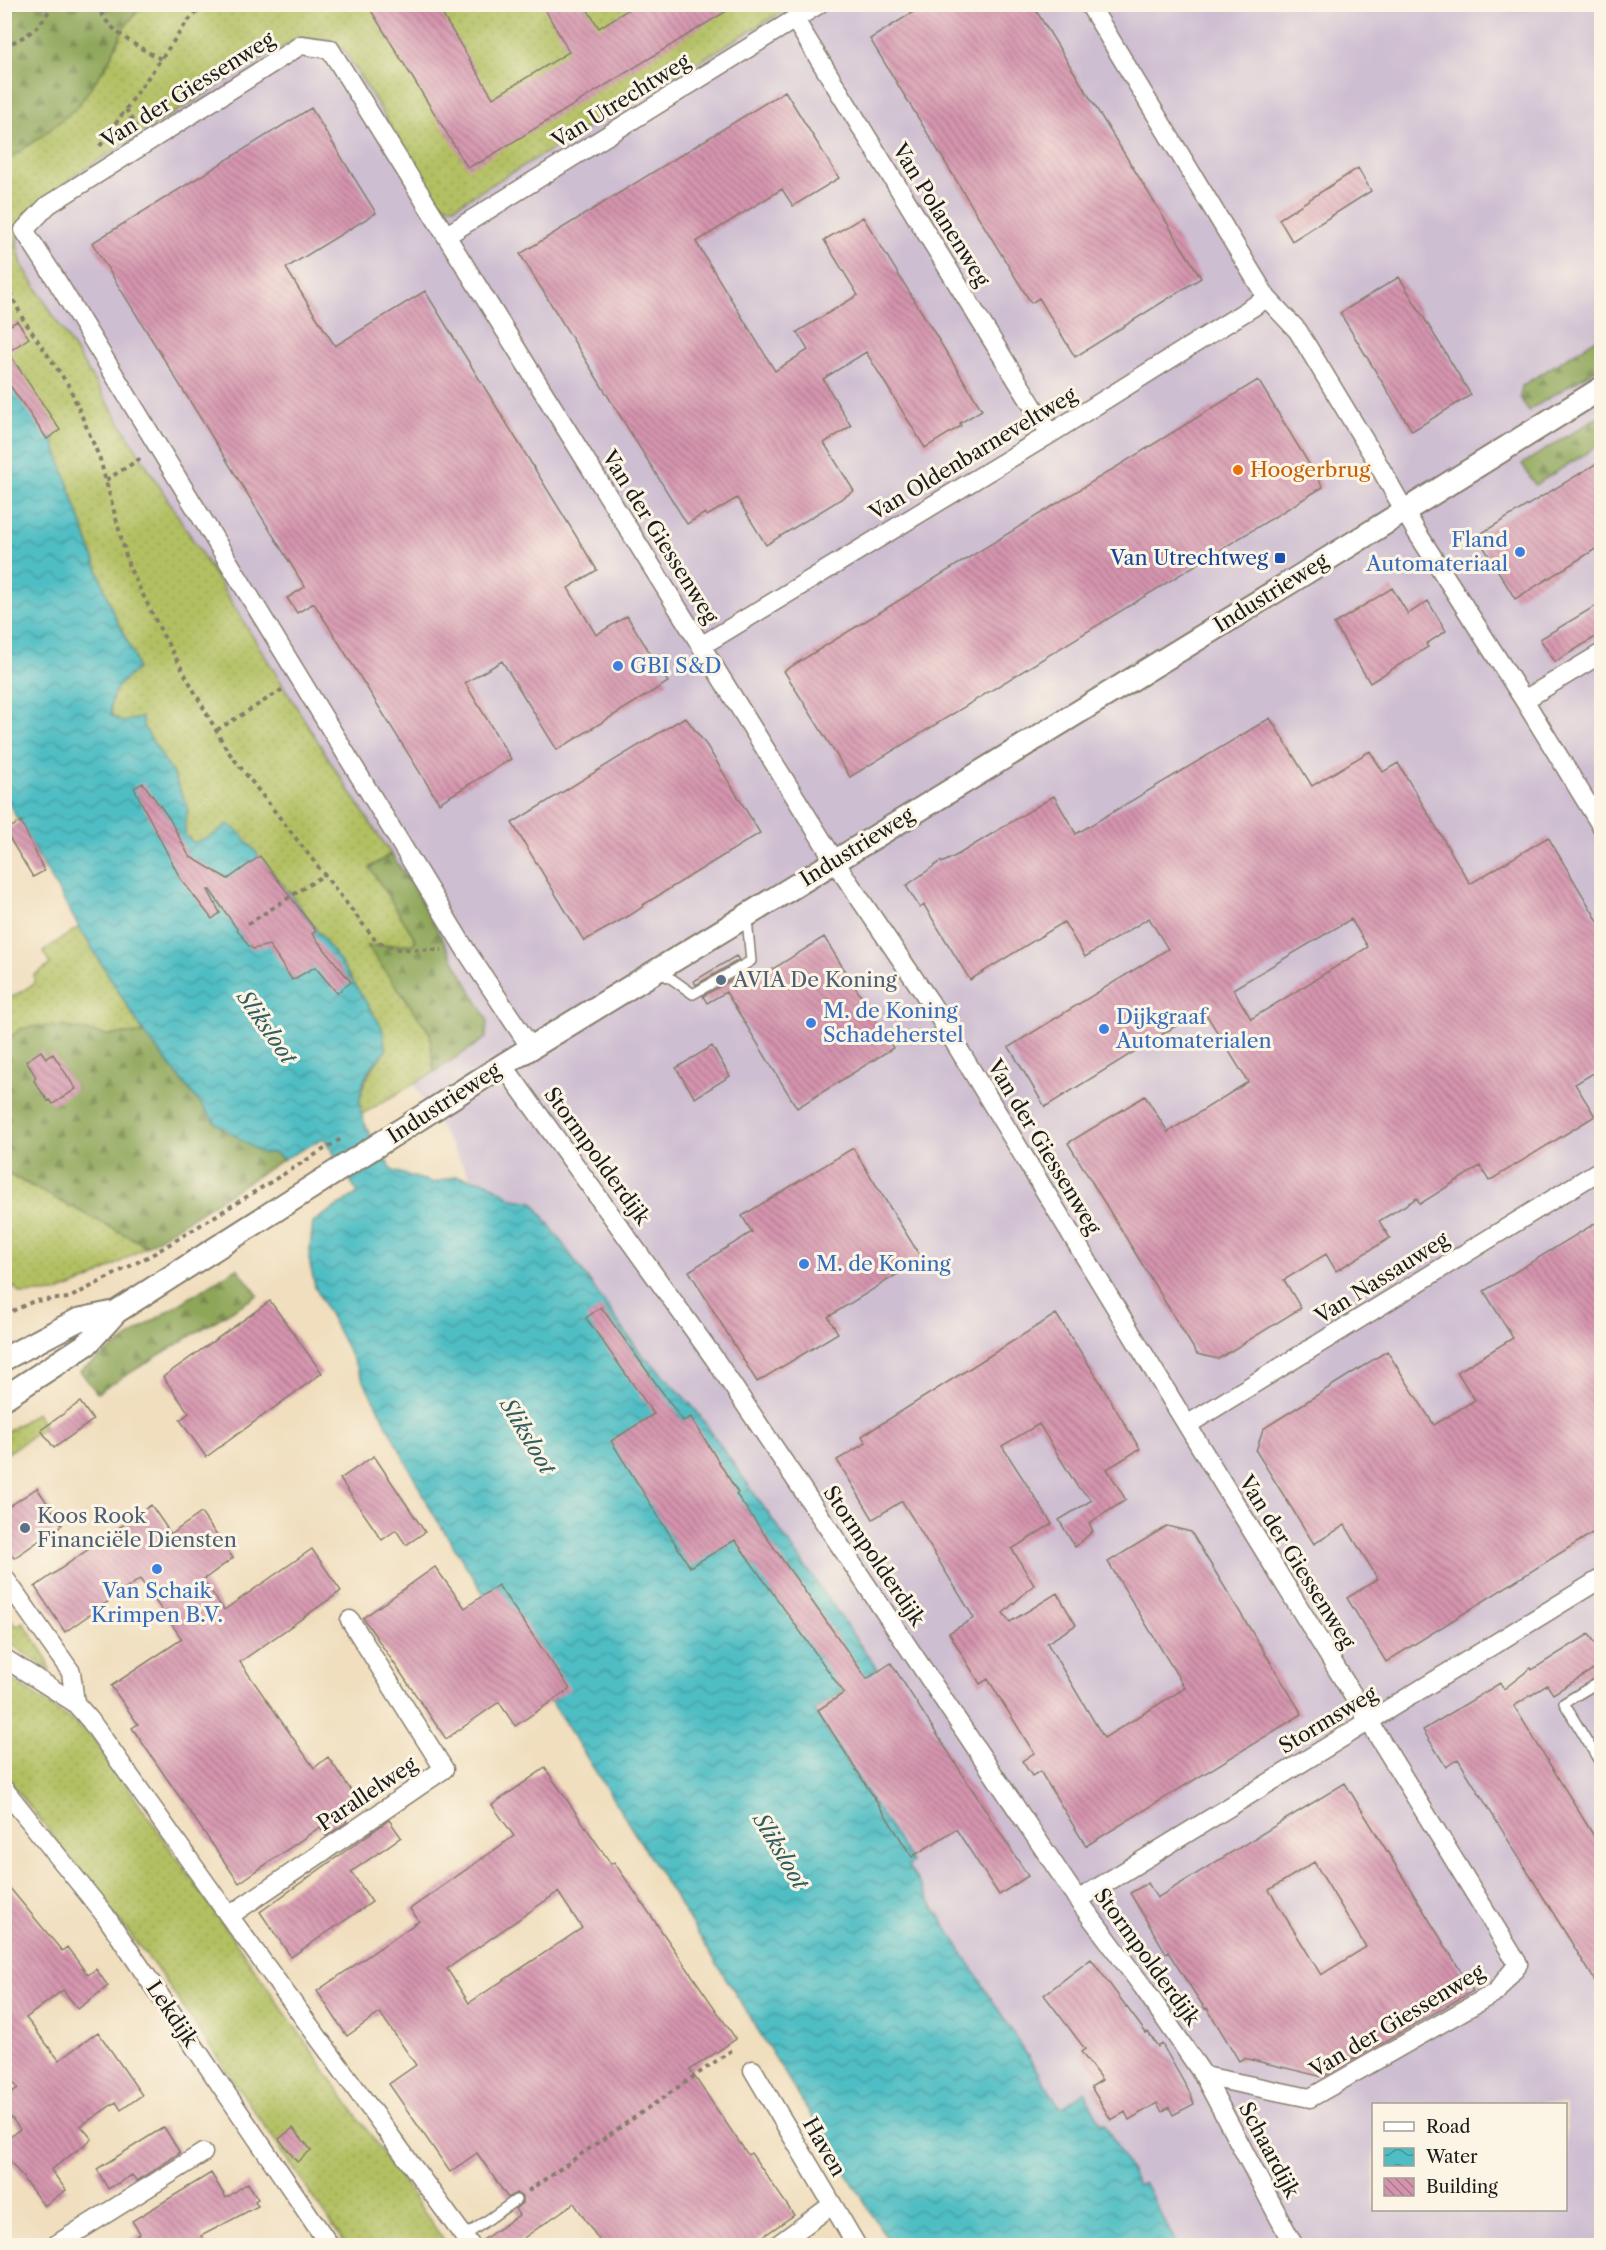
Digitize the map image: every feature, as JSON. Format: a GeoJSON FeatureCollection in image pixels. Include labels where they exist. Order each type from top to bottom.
{"type":"FeatureCollection","features":[{"type":"Feature","properties":{"kind":"street","name":"Van Utrechtweg"},"geometry":{"type":"LineString","coordinates":[[447,235],[819,4]]}},
{"type":"Feature","properties":{"kind":"street"},"geometry":{"type":"LineString","coordinates":[[1089,4],[1267,298],[1298,332],[1416,531],[1602,827]]}},
{"type":"Feature","properties":{"kind":"street","name":"Van Polanenweg"},"geometry":{"type":"LineString","coordinates":[[795,20],[1050,434]]}},
{"type":"Feature","properties":{"kind":"street","name":"Van der Giessenweg"},"geometry":{"type":"LineString","coordinates":[[531,1048],[467,952],[24,230],[48,205],[301,45],[330,49],[835,860],[930,1002],[1186,1425],[1518,1964],[1496,1992],[1310,2098],[1204,2076]]}},
{"type":"Feature","properties":{"kind":"street","name":"Van Oldenbarneveltweg"},"geometry":{"type":"LineString","coordinates":[[701,646],[1050,434],[1267,298]]}},
{"type":"Feature","properties":{"kind":"street","name":"Industrieweg"},"geometry":{"type":"LineString","coordinates":[[4,1398],[87,1344],[116,1312],[503,1065],[1297,578],[1602,388]]}},
{"type":"Feature","properties":{"kind":"street"},"geometry":{"type":"LineString","coordinates":[[1524,700],[1602,653]]}},
{"type":"Feature","properties":{"kind":"street","name":"Stormpolderdijk"},"geometry":{"type":"LineString","coordinates":[[503,1065],[714,1359],[1077,1900],[1143,1987],[1204,2076]]}},
{"type":"Feature","properties":{"kind":"street","name":"Van Nassauweg"},"geometry":{"type":"LineString","coordinates":[[1186,1425],[1602,1169]]}},
{"type":"Feature","properties":{"kind":"street","name":"Industrieweg"},"geometry":{"type":"LineString","coordinates":[[6,1353],[78,1320],[116,1312]]}},
{"type":"Feature","properties":{"kind":"street"},"geometry":{"type":"LineString","coordinates":[[6,1353],[28,1383]]}},
{"type":"Feature","properties":{"kind":"street"},"geometry":{"type":"LineString","coordinates":[[4,1577],[71,1672],[75,1703]]}},
{"type":"Feature","properties":{"kind":"street","name":"Stormsweg"},"geometry":{"type":"LineString","coordinates":[[1077,1900],[1602,1578]]}},
{"type":"Feature","properties":{"kind":"street","name":"Parallelweg"},"geometry":{"type":"LineString","coordinates":[[229,1916],[444,1769],[350,1620]]}},
{"type":"Feature","properties":{"kind":"street"},"geometry":{"type":"LineString","coordinates":[[4,1658],[75,1703],[90,1720],[229,1916],[468,2241]]}},
{"type":"Feature","properties":{"kind":"street","name":"Lekdijk"},"geometry":{"type":"LineString","coordinates":[[4,1789],[105,1915],[330,2246]]}},
{"type":"Feature","properties":{"kind":"street","name":"Haven"},"geometry":{"type":"LineString","coordinates":[[753,2070],[857,2246]]}},
{"type":"Feature","properties":{"kind":"street","name":"Schaardijk"},"geometry":{"type":"LineString","coordinates":[[1204,2076],[1294,2246]]}},
{"type":"Feature","properties":{"kind":"street"},"geometry":{"type":"LineString","coordinates":[[54,2246],[203,2153]]}},
{"type":"Feature","properties":{"kind":"street"},"geometry":{"type":"LineString","coordinates":[[776,2246],[832,2205]]}},
{"type":"Feature","properties":{"kind":"lane"},"geometry":{"type":"LineString","coordinates":[[655,971],[672,979],[693,994],[751,961],[747,915]]}},
{"type":"Feature","properties":{"kind":"lane"},"geometry":{"type":"LineString","coordinates":[[1602,1680],[1564,1703],[1602,1766]]}},
{"type":"Feature","properties":{"kind":"lane"},"geometry":{"type":"LineString","coordinates":[[468,2241],[516,2200]]}},
{"type":"Feature","properties":{"kind":"path"},"geometry":{"type":"LineString","coordinates":[[4,47],[22,40],[41,25],[52,4]]}},
{"type":"Feature","properties":{"kind":"path"},"geometry":{"type":"LineString","coordinates":[[98,4],[101,16],[124,37],[161,59]]}},
{"type":"Feature","properties":{"kind":"path"},"geometry":{"type":"LineString","coordinates":[[95,151],[187,22],[204,4]]}},
{"type":"Feature","properties":{"kind":"path"},"geometry":{"type":"LineString","coordinates":[[12,240],[6,284],[23,319],[69,386],[100,459],[129,567],[163,635],[228,750],[376,941],[395,949],[467,952]]}},
{"type":"Feature","properties":{"kind":"path"},"geometry":{"type":"LineString","coordinates":[[106,480],[159,447]]}},
{"type":"Feature","properties":{"kind":"path"},"geometry":{"type":"LineString","coordinates":[[217,730],[300,678]]}},
{"type":"Feature","properties":{"kind":"path"},"geometry":{"type":"LineString","coordinates":[[248,924],[324,875]]}},
{"type":"Feature","properties":{"kind":"path","name":"Industrieweg"},"geometry":{"type":"LineString","coordinates":[[4,1315],[34,1301],[69,1298],[154,1253],[352,1132]]}},
{"type":"Feature","properties":{"kind":"path"},"geometry":{"type":"LineString","coordinates":[[516,2200],[735,2048]]}},
{"type":"Feature","properties":{"kind":"shaded area"},"geometry":{"type":"Polygon","coordinates":[[[298,5],[1601,5],[1601,2245],[1142,2245],[664,1493],[344,971],[5,399],[4,176],[298,5]]]}},
{"type":"Feature","properties":{"kind":"green space"},"geometry":{"type":"Polygon","coordinates":[[[19,5],[142,5],[124,28],[108,63],[78,106],[46,133],[5,162],[5,21],[19,5]]]}},
{"type":"Feature","properties":{"kind":"green space"},"geometry":{"type":"Polygon","coordinates":[[[142,5],[794,5],[454,207],[439,204],[344,50],[331,39],[299,39],[269,54],[78,173],[27,213],[19,227],[17,244],[22,265],[337,772],[391,854],[370,867],[416,939],[413,944],[368,946],[430,1033],[434,1072],[359,1116],[365,1080],[386,1050],[228,824],[214,835],[194,843],[185,835],[188,808],[173,774],[143,726],[142,718],[122,722],[112,716],[111,701],[116,689],[137,669],[134,655],[113,612],[45,417],[5,347],[4,162],[46,133],[78,106],[108,63],[124,28],[142,5]]]}},
{"type":"Feature","properties":{"kind":"green space"},"geometry":{"type":"Polygon","coordinates":[[[1601,336],[1601,366],[1528,411],[1520,397],[1522,386],[1601,336]]]}},
{"type":"Feature","properties":{"kind":"green space"},"geometry":{"type":"Polygon","coordinates":[[[1601,415],[1601,444],[1535,485],[1522,464],[1601,415]]]}},
{"type":"Feature","properties":{"kind":"green space"},"geometry":{"type":"Polygon","coordinates":[[[391,854],[412,885],[487,1019],[486,1038],[434,1072],[430,1033],[367,946],[413,944],[416,940],[370,868],[391,854]]]}},
{"type":"Feature","properties":{"kind":"green space"},"geometry":{"type":"Polygon","coordinates":[[[79,927],[144,1033],[107,1035],[66,1027],[20,1029],[5,1042],[5,1001],[34,984],[34,975],[50,965],[43,951],[79,927]]]}},
{"type":"Feature","properties":{"kind":"green space"},"geometry":{"type":"Polygon","coordinates":[[[36,1026],[66,1027],[107,1035],[144,1033],[216,1123],[261,1152],[274,1153],[284,1159],[147,1246],[5,1172],[5,1042],[20,1029],[36,1026]]]}},
{"type":"Feature","properties":{"kind":"green space"},"geometry":{"type":"Polygon","coordinates":[[[4,1172],[147,1246],[93,1278],[58,1292],[22,1294],[5,1281],[4,1172]]]}},
{"type":"Feature","properties":{"kind":"green space"},"geometry":{"type":"Polygon","coordinates":[[[237,1268],[258,1295],[97,1393],[80,1371],[151,1322],[237,1268]]]}},
{"type":"Feature","properties":{"kind":"green space"},"geometry":{"type":"Polygon","coordinates":[[[36,1413],[45,1427],[5,1455],[5,1433],[36,1413]]]}},
{"type":"Feature","properties":{"kind":"green space"},"geometry":{"type":"Polygon","coordinates":[[[4,1610],[16,1626],[23,1622],[44,1653],[50,1670],[5,1640],[4,1610]]]}},
{"type":"Feature","properties":{"kind":"green space"},"geometry":{"type":"Polygon","coordinates":[[[4,1674],[68,1718],[94,1739],[447,2245],[346,2245],[157,1969],[5,1775],[4,1674]]]}},
{"type":"Feature","properties":{"kind":"water","name":"Sliksloot"},"geometry":{"type":"Polygon","coordinates":[[[4,347],[45,417],[113,612],[134,655],[137,669],[116,689],[111,701],[112,716],[122,722],[142,718],[143,726],[173,774],[188,808],[185,835],[194,843],[214,835],[228,824],[242,835],[291,895],[341,963],[382,1027],[386,1050],[366,1076],[361,1090],[362,1115],[371,1137],[393,1171],[434,1183],[456,1176],[487,1182],[513,1199],[533,1202],[643,1357],[650,1361],[695,1409],[877,1669],[814,1710],[912,1862],[908,1866],[1059,2106],[1063,2107],[1084,2092],[1138,2185],[1144,2182],[1177,2245],[891,2245],[432,1512],[315,1287],[309,1259],[313,1222],[358,1193],[324,1138],[284,1159],[274,1153],[261,1153],[216,1123],[144,1033],[79,927],[5,797],[4,347]]]}},
{"type":"Feature","properties":{"kind":"building"},"geometry":{"type":"Polygon","coordinates":[[[367,4],[436,4],[493,98],[569,52],[542,4],[584,4],[599,28],[637,4],[738,4],[468,168],[367,4]]]}},
{"type":"Feature","properties":{"kind":"building"},"geometry":{"type":"Polygon","coordinates":[[[926,4],[1032,4],[1201,278],[1075,357],[1039,298],[1031,303],[870,39],[926,4]]]}},
{"type":"Feature","properties":{"kind":"building"},"geometry":{"type":"Polygon","coordinates":[[[785,91],[839,178],[793,206],[782,189],[696,242],[775,371],[808,350],[797,332],[858,295],[824,240],[863,217],[982,410],[925,448],[866,352],[823,379],[851,426],[824,443],[854,491],[766,545],[737,498],[707,516],[705,513],[687,524],[520,254],[785,91]]]}},
{"type":"Feature","properties":{"kind":"building"},"geometry":{"type":"Polygon","coordinates":[[[311,108],[376,213],[286,268],[308,304],[335,346],[425,291],[597,570],[568,588],[596,635],[627,616],[668,682],[557,750],[502,661],[465,683],[511,759],[439,803],[314,603],[297,613],[287,598],[305,587],[92,243],[311,108]]]}},
{"type":"Feature","properties":{"kind":"building"},"geometry":{"type":"Polygon","coordinates":[[[1358,168],[1371,191],[1292,241],[1279,219],[1358,168]]]}},
{"type":"Feature","properties":{"kind":"building"},"geometry":{"type":"Polygon","coordinates":[[[1399,277],[1471,395],[1412,431],[1340,313],[1399,277]]]}},
{"type":"Feature","properties":{"kind":"building"},"geometry":{"type":"Polygon","coordinates":[[[17,321],[29,338],[8,352],[60,430],[47,439],[4,377],[4,329],[17,321]]]}},
{"type":"Feature","properties":{"kind":"building"},"geometry":{"type":"Polygon","coordinates":[[[1258,380],[1323,487],[850,777],[784,671],[1258,380]]]}},
{"type":"Feature","properties":{"kind":"building"},"geometry":{"type":"Polygon","coordinates":[[[1602,460],[1602,545],[1515,599],[1477,536],[1602,460]]]}},
{"type":"Feature","properties":{"kind":"building"},"geometry":{"type":"Polygon","coordinates":[[[1392,588],[1408,614],[1428,601],[1446,631],[1426,644],[1428,647],[1370,683],[1334,624],[1392,588]]]}},
{"type":"Feature","properties":{"kind":"building"},"geometry":{"type":"Polygon","coordinates":[[[1602,602],[1602,633],[1555,662],[1540,639],[1602,602]]]}},
{"type":"Feature","properties":{"kind":"building"},"geometry":{"type":"Polygon","coordinates":[[[685,717],[707,746],[760,833],[632,914],[584,941],[512,823],[685,717]]]}},
{"type":"Feature","properties":{"kind":"building"},"geometry":{"type":"Polygon","coordinates":[[[1270,718],[1312,786],[1370,751],[1383,772],[1398,763],[1470,884],[1548,837],[1602,928],[1602,1068],[1575,1084],[1595,1116],[1489,1181],[1480,1166],[1420,1204],[1417,1198],[1379,1221],[1390,1238],[1336,1271],[1326,1254],[1284,1280],[1301,1308],[1218,1359],[1197,1354],[1068,1143],[1145,1096],[1168,1132],[1248,1082],[1203,1009],[1045,1107],[1009,1047],[1168,949],[1149,918],[1085,957],[1064,922],[970,980],[924,905],[920,908],[906,886],[941,861],[942,863],[959,854],[1054,796],[1076,834],[1270,718]],[[1351,919],[1233,989],[1251,1019],[1368,947],[1351,919]]]}},
{"type":"Feature","properties":{"kind":"building"},"geometry":{"type":"Polygon","coordinates":[[[143,783],[169,818],[189,856],[228,879],[260,856],[316,931],[312,934],[351,982],[337,993],[315,967],[292,980],[269,945],[253,949],[248,945],[208,890],[220,913],[212,919],[180,878],[134,788],[143,783]]]}},
{"type":"Feature","properties":{"kind":"building"},"geometry":{"type":"Polygon","coordinates":[[[21,821],[44,871],[33,877],[5,831],[21,821]]]}},
{"type":"Feature","properties":{"kind":"building"},"geometry":{"type":"Polygon","coordinates":[[[824,937],[893,1048],[797,1108],[726,992],[707,1003],[703,996],[746,972],[752,982],[824,937]]]}},
{"type":"Feature","properties":{"kind":"building"},"geometry":{"type":"Polygon","coordinates":[[[736,956],[739,960],[696,985],[694,981],[736,956]]]}},
{"type":"Feature","properties":{"kind":"building"},"geometry":{"type":"Polygon","coordinates":[[[712,1046],[730,1076],[695,1098],[676,1068],[712,1046]]]}},
{"type":"Feature","properties":{"kind":"building"},"geometry":{"type":"Polygon","coordinates":[[[41,1051],[46,1058],[53,1054],[76,1089],[53,1104],[50,1100],[48,1101],[34,1081],[36,1077],[26,1061],[41,1051]]]}},
{"type":"Feature","properties":{"kind":"building"},"geometry":{"type":"Polygon","coordinates":[[[853,1148],[922,1259],[828,1317],[838,1333],[757,1382],[689,1271],[752,1232],[742,1216],[853,1148]]]}},
{"type":"Feature","properties":{"kind":"building"},"geometry":{"type":"Polygon","coordinates":[[[1602,1219],[1602,1527],[1386,1662],[1347,1598],[1378,1579],[1345,1525],[1314,1544],[1256,1451],[1263,1429],[1387,1351],[1434,1425],[1475,1400],[1457,1372],[1513,1338],[1484,1291],[1602,1219]]]}},
{"type":"Feature","properties":{"kind":"building"},"geometry":{"type":"Polygon","coordinates":[[[270,1301],[322,1373],[206,1457],[180,1420],[189,1413],[163,1377],[270,1301]]]}},
{"type":"Feature","properties":{"kind":"building"},"geometry":{"type":"Polygon","coordinates":[[[601,1307],[683,1421],[691,1417],[738,1493],[736,1494],[867,1679],[891,1663],[1028,1876],[999,1895],[956,1829],[912,1857],[818,1710],[844,1693],[735,1540],[690,1567],[611,1441],[654,1414],[586,1318],[601,1307]]]}},
{"type":"Feature","properties":{"kind":"building"},"geometry":{"type":"Polygon","coordinates":[[[1056,1314],[1140,1449],[1107,1469],[1126,1500],[1089,1523],[1093,1531],[1075,1547],[1059,1520],[1092,1500],[1077,1486],[1039,1424],[1002,1446],[1052,1524],[1012,1549],[1034,1585],[1003,1613],[1010,1622],[1057,1593],[1076,1625],[1047,1643],[1104,1738],[1185,1688],[1108,1562],[1167,1526],[1191,1532],[1302,1714],[1086,1846],[1040,1771],[1032,1776],[1022,1761],[1034,1753],[988,1679],[980,1684],[949,1633],[974,1618],[902,1501],[873,1519],[837,1460],[866,1443],[862,1436],[1056,1314]]]}},
{"type":"Feature","properties":{"kind":"building"},"geometry":{"type":"Polygon","coordinates":[[[80,1402],[93,1420],[54,1448],[41,1430],[80,1402]]]}},
{"type":"Feature","properties":{"kind":"building"},"geometry":{"type":"Polygon","coordinates":[[[374,1456],[425,1532],[406,1545],[396,1530],[382,1540],[340,1479],[374,1456]]]}},
{"type":"Feature","properties":{"kind":"building"},"geometry":{"type":"Polygon","coordinates":[[[37,1488],[62,1525],[14,1558],[4,1544],[4,1510],[37,1488]]]}},
{"type":"Feature","properties":{"kind":"building"},"geometry":{"type":"Polygon","coordinates":[[[151,1505],[171,1534],[201,1513],[233,1558],[203,1580],[224,1610],[312,1549],[341,1591],[240,1662],[314,1768],[328,1757],[357,1799],[340,1810],[347,1822],[326,1836],[320,1827],[239,1883],[132,1728],[138,1724],[111,1686],[182,1639],[140,1579],[65,1632],[35,1587],[151,1505]]]}},
{"type":"Feature","properties":{"kind":"building"},"geometry":{"type":"Polygon","coordinates":[[[435,1567],[465,1608],[498,1585],[570,1689],[515,1726],[499,1702],[446,1739],[363,1618],[435,1567]]]}},
{"type":"Feature","properties":{"kind":"building"},"geometry":{"type":"Polygon","coordinates":[[[1589,1634],[1602,1653],[1602,1664],[1553,1694],[1547,1685],[1514,1706],[1602,1849],[1602,1992],[1458,1759],[1446,1767],[1423,1730],[1500,1683],[1504,1689],[1531,1668],[1532,1670],[1589,1634]]]}},
{"type":"Feature","properties":{"kind":"building"},"geometry":{"type":"Polygon","coordinates":[[[545,1768],[611,1864],[614,1862],[736,2039],[690,2070],[748,2155],[751,2153],[794,2215],[749,2246],[603,2246],[574,2203],[512,2246],[482,2246],[481,2241],[519,2215],[515,2209],[522,2203],[522,2197],[516,2193],[508,2198],[477,2153],[450,2172],[389,2084],[416,2065],[380,2013],[347,2036],[317,1991],[419,1921],[410,1909],[514,1836],[492,1805],[545,1768]],[[558,1892],[447,1969],[469,2003],[582,1928],[558,1892]]]}},
{"type":"Feature","properties":{"kind":"building"},"geometry":{"type":"Polygon","coordinates":[[[1345,1783],[1473,1991],[1323,2077],[1244,2058],[1239,2061],[1207,2008],[1205,2009],[1168,1952],[1166,1953],[1130,1893],[1148,1883],[1157,1898],[1345,1783]],[[1314,1862],[1269,1890],[1321,1975],[1366,1947],[1314,1862]]]}},
{"type":"Feature","properties":{"kind":"building"},"geometry":{"type":"Polygon","coordinates":[[[389,1820],[401,1837],[351,1872],[372,1902],[291,1957],[260,1912],[389,1820]]]}},
{"type":"Feature","properties":{"kind":"building"},"geometry":{"type":"Polygon","coordinates":[[[4,1881],[62,1951],[67,1947],[88,1975],[96,1969],[108,1986],[78,2009],[63,1990],[26,2018],[59,2060],[98,2032],[142,2095],[121,2110],[116,2102],[81,2126],[92,2139],[51,2170],[66,2190],[44,2206],[4,2153],[4,2141],[20,2129],[4,2108],[4,2097],[18,2088],[4,2071],[4,1881]]]}},
{"type":"Feature","properties":{"kind":"building"},"geometry":{"type":"Polygon","coordinates":[[[1091,1959],[1146,2033],[1148,2032],[1158,2047],[1162,2044],[1194,2104],[1173,2115],[1169,2107],[1162,2112],[1157,2103],[1129,2120],[1125,2112],[1111,2120],[1091,2087],[1102,2080],[1081,2052],[1085,2049],[1044,1995],[1091,1959]]]}},
{"type":"Feature","properties":{"kind":"building"},"geometry":{"type":"Polygon","coordinates":[[[164,2127],[180,2153],[137,2181],[132,2175],[108,2189],[97,2169],[164,2127]]]}},
{"type":"Feature","properties":{"kind":"building"},"geometry":{"type":"Polygon","coordinates":[[[293,2128],[311,2150],[297,2162],[279,2139],[293,2128]]]}},
{"type":"Feature","properties":{"kind":"building"},"geometry":{"type":"Polygon","coordinates":[[[211,2173],[226,2198],[248,2183],[258,2199],[255,2201],[258,2206],[201,2236],[208,2246],[121,2246],[140,2233],[132,2221],[211,2173]]]}},
{"type":"Feature","properties":{"kind":"place","name":"Hoogerbrug"},"geometry":{"type":"Point","coordinates":[1238,470]}},
{"type":"Feature","properties":{"kind":"place","name":"Fland Automateriaal"},"geometry":{"type":"Point","coordinates":[1520,552]}},
{"type":"Feature","properties":{"kind":"place","name":"Van Utrechtweg"},"geometry":{"type":"Point","coordinates":[1280,558]}},
{"type":"Feature","properties":{"kind":"place","name":"GBI S&D"},"geometry":{"type":"Point","coordinates":[618,666]}},
{"type":"Feature","properties":{"kind":"place","name":"AVIA De Koning"},"geometry":{"type":"Point","coordinates":[721,980]}},
{"type":"Feature","properties":{"kind":"place","name":"M. de Koning Schadeherstel"},"geometry":{"type":"Point","coordinates":[811,1023]}},
{"type":"Feature","properties":{"kind":"place","name":"Dijkgraaf Automaterialen"},"geometry":{"type":"Point","coordinates":[1104,1029]}},
{"type":"Feature","properties":{"kind":"place","name":"M. de Koning"},"geometry":{"type":"Point","coordinates":[804,1264]}},
{"type":"Feature","properties":{"kind":"place","name":"Koos Rook Financiële Diensten"},"geometry":{"type":"Point","coordinates":[25,1528]}},
{"type":"Feature","properties":{"kind":"place","name":"Van Schaik Krimpen B.V."},"geometry":{"type":"Point","coordinates":[157,1569]}}]}
